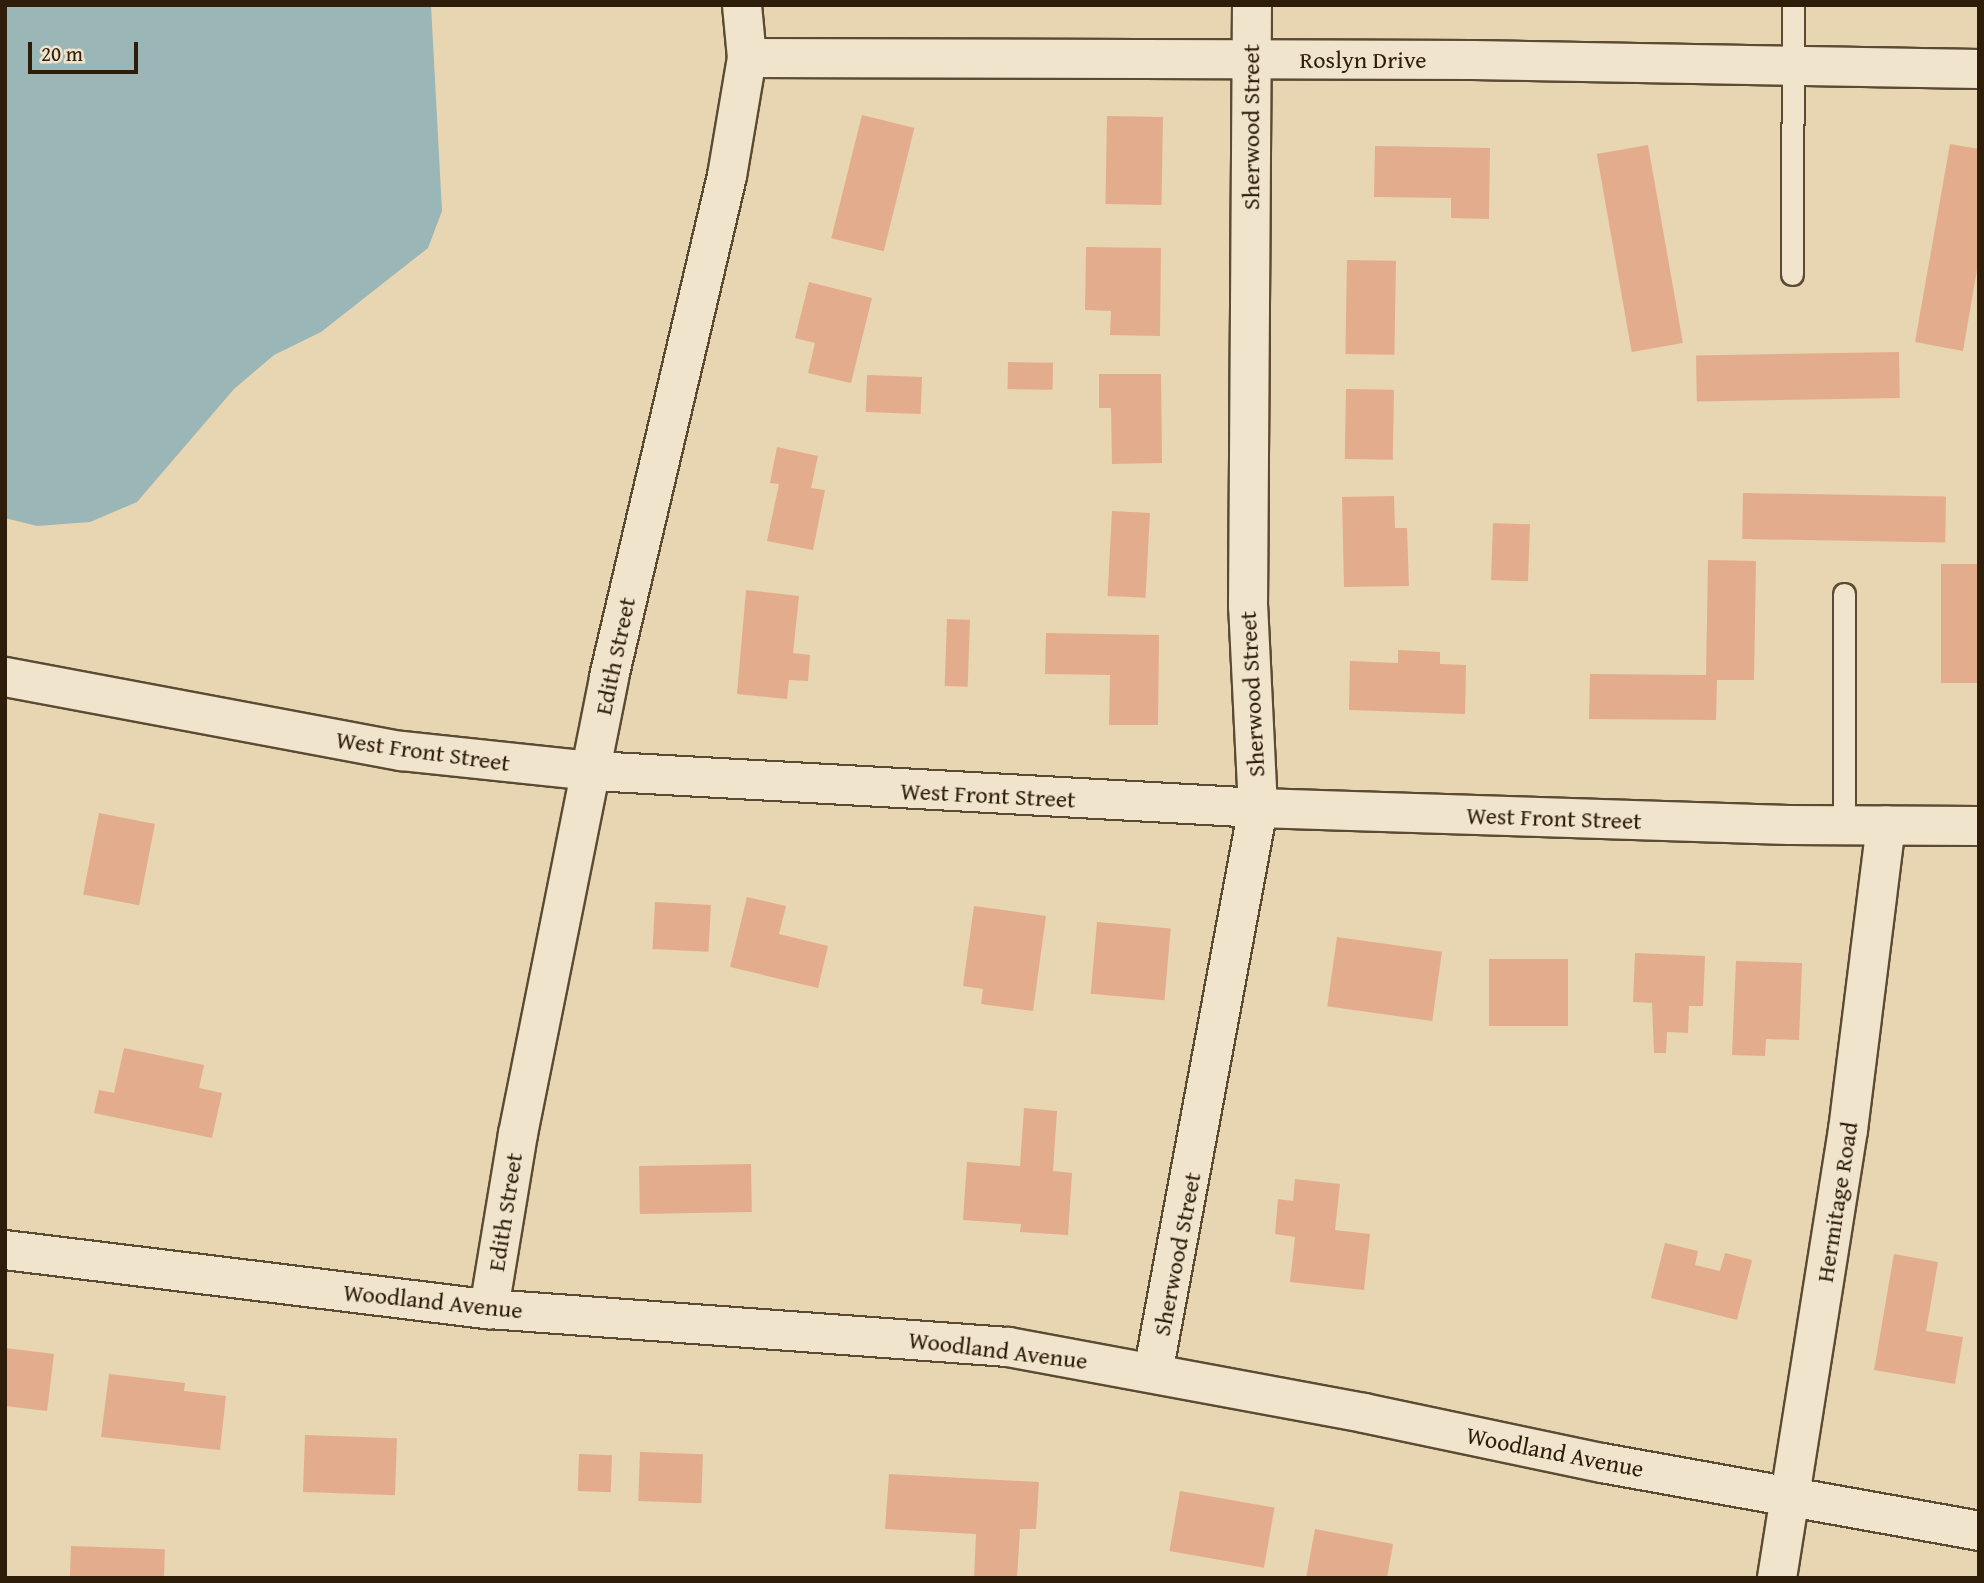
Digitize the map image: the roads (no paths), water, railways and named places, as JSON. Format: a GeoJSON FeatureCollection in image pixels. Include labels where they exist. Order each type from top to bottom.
{"type":"FeatureCollection","features":[{"type":"Feature","properties":{"kind":"street","name":"Edith Street"},"geometry":{"type":"LineString","coordinates":[[489,1309],[518,1134],[659,453],[727,176],[747,58],[742,5]]}},
{"type":"Feature","properties":{"kind":"street","name":"Sherwood Street"},"geometry":{"type":"LineString","coordinates":[[1153,1373],[1258,808],[1248,607],[1252,5]]}},
{"type":"Feature","properties":{"kind":"street","name":"Roslyn Drive"},"geometry":{"type":"LineString","coordinates":[[747,58],[1252,59],[1979,68]]}},
{"type":"Feature","properties":{"kind":"street","name":"West Front Street"},"geometry":{"type":"LineString","coordinates":[[7,686],[402,751],[593,771],[1258,808],[1844,825],[1979,826]]}},
{"type":"Feature","properties":{"kind":"street","name":"Hermitage Road"},"geometry":{"type":"LineString","coordinates":[[1777,1578],[1848,1130],[1886,825]]}},
{"type":"Feature","properties":{"kind":"street","name":"Woodland Avenue"},"geometry":{"type":"LineString","coordinates":[[5,1250],[489,1309],[995,1346],[1153,1373],[1790,1499],[1979,1531]]}},
{"type":"Feature","properties":{"kind":"lane"},"geometry":{"type":"LineString","coordinates":[[1792,274],[1793,5]]}},
{"type":"Feature","properties":{"kind":"lane"},"geometry":{"type":"LineString","coordinates":[[1844,594],[1844,825]]}},
{"type":"Feature","properties":{"kind":"water"},"geometry":{"type":"Polygon","coordinates":[[[5,5],[431,5],[442,211],[428,248],[321,332],[274,355],[234,389],[137,502],[90,522],[37,526],[5,518],[5,5]]]}}]}
